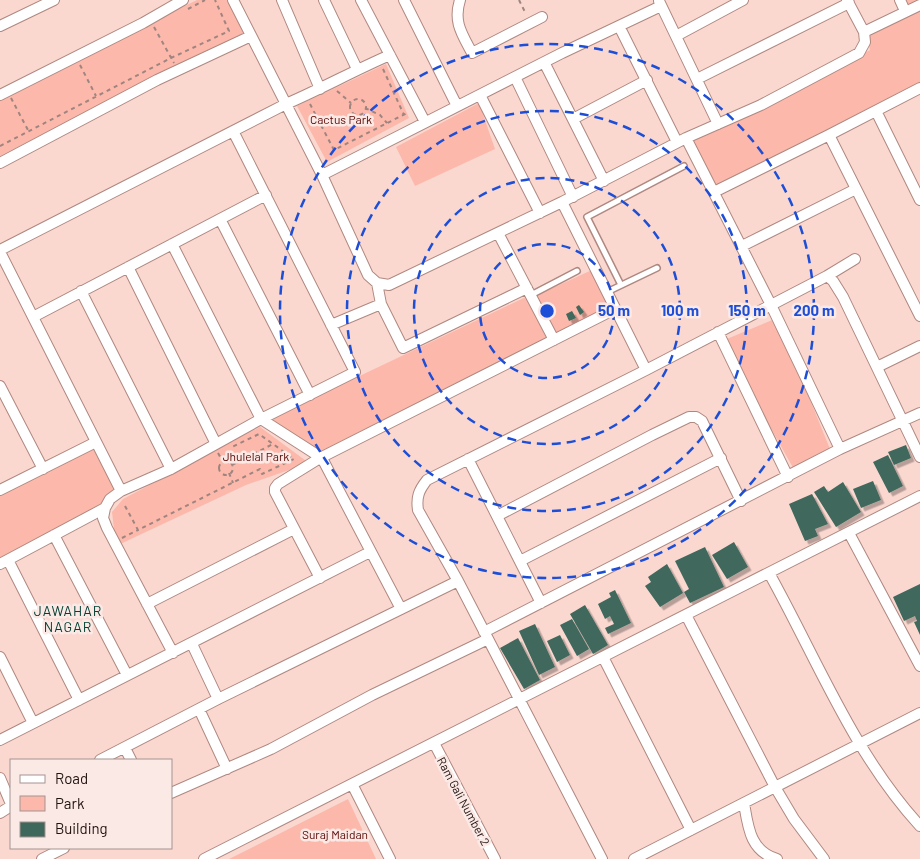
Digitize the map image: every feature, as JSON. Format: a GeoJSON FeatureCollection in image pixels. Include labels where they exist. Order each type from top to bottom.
{"type":"FeatureCollection","features":[{"type":"Feature","properties":{"kind":"street"},"geometry":{"type":"LineString","coordinates":[[0,26],[53,0]]}},
{"type":"Feature","properties":{"kind":"street"},"geometry":{"type":"LineString","coordinates":[[5,96],[183,0]]}},
{"type":"Feature","properties":{"kind":"street"},"geometry":{"type":"LineString","coordinates":[[233,0],[322,175],[368,275],[377,283],[389,284],[540,213],[681,140],[761,105],[859,53],[866,42],[864,32],[848,2],[697,79]]}},
{"type":"Feature","properties":{"kind":"street"},"geometry":{"type":"LineString","coordinates":[[282,0],[320,89]]}},
{"type":"Feature","properties":{"kind":"street"},"geometry":{"type":"LineString","coordinates":[[324,0],[357,69]]}},
{"type":"Feature","properties":{"kind":"street"},"geometry":{"type":"LineString","coordinates":[[360,0],[425,122]]}},
{"type":"Feature","properties":{"kind":"street"},"geometry":{"type":"LineString","coordinates":[[404,0],[457,106]]}},
{"type":"Feature","properties":{"kind":"street"},"geometry":{"type":"LineString","coordinates":[[460,0],[456,11],[457,22],[472,53],[542,17]]}},
{"type":"Feature","properties":{"kind":"street"},"geometry":{"type":"LineString","coordinates":[[676,36],[743,0]]}},
{"type":"Feature","properties":{"kind":"street"},"geometry":{"type":"LineString","coordinates":[[900,0],[905,11]]}},
{"type":"Feature","properties":{"kind":"street"},"geometry":{"type":"LineString","coordinates":[[322,175],[619,26],[660,3],[718,124]]}},
{"type":"Feature","properties":{"kind":"street"},"geometry":{"type":"LineString","coordinates":[[864,32],[920,5]]}},
{"type":"Feature","properties":{"kind":"street"},"geometry":{"type":"LineString","coordinates":[[619,26],[681,140],[714,192],[840,449]]}},
{"type":"Feature","properties":{"kind":"street"},"geometry":{"type":"LineString","coordinates":[[0,163],[157,80],[251,36]]}},
{"type":"Feature","properties":{"kind":"street"},"geometry":{"type":"LineString","coordinates":[[121,491],[0,251],[286,104],[390,55]]}},
{"type":"Feature","properties":{"kind":"street"},"geometry":{"type":"LineString","coordinates":[[544,62],[604,180]]}},
{"type":"Feature","properties":{"kind":"street"},"geometry":{"type":"LineString","coordinates":[[515,77],[573,196]]}},
{"type":"Feature","properties":{"kind":"street"},"geometry":{"type":"LineString","coordinates":[[573,119],[647,80]]}},
{"type":"Feature","properties":{"kind":"street"},"geometry":{"type":"LineString","coordinates":[[714,192],[876,112],[920,88]]}},
{"type":"Feature","properties":{"kind":"street"},"geometry":{"type":"LineString","coordinates":[[480,95],[540,213]]}},
{"type":"Feature","properties":{"kind":"street"},"geometry":{"type":"LineString","coordinates":[[876,112],[920,200]]}},
{"type":"Feature","properties":{"kind":"street"},"geometry":{"type":"LineString","coordinates":[[173,653],[103,518],[105,508],[110,499],[121,491],[171,469],[261,419],[355,372],[233,131]]}},
{"type":"Feature","properties":{"kind":"street"},"geometry":{"type":"LineString","coordinates":[[829,135],[920,316]]}},
{"type":"Feature","properties":{"kind":"street"},"geometry":{"type":"LineString","coordinates":[[742,246],[856,189]]}},
{"type":"Feature","properties":{"kind":"street"},"geometry":{"type":"LineString","coordinates":[[33,317],[266,195]]}},
{"type":"Feature","properties":{"kind":"street"},"geometry":{"type":"LineString","coordinates":[[562,202],[646,370]]}},
{"type":"Feature","properties":{"kind":"street"},"geometry":{"type":"LineString","coordinates":[[220,219],[310,395]]}},
{"type":"Feature","properties":{"kind":"street"},"geometry":{"type":"LineString","coordinates":[[498,233],[554,340]]}},
{"type":"Feature","properties":{"kind":"street"},"geometry":{"type":"LineString","coordinates":[[172,244],[261,419],[324,462],[370,552],[402,609]]}},
{"type":"Feature","properties":{"kind":"street"},"geometry":{"type":"LineString","coordinates":[[602,859],[458,581],[418,510],[417,500],[420,489],[427,480],[646,370],[827,276],[855,259]]}},
{"type":"Feature","properties":{"kind":"street"},"geometry":{"type":"LineString","coordinates":[[128,267],[216,444]]}},
{"type":"Feature","properties":{"kind":"street"},"geometry":{"type":"LineString","coordinates":[[827,276],[833,281],[843,296],[920,457]]}},
{"type":"Feature","properties":{"kind":"street"},"geometry":{"type":"LineString","coordinates":[[377,283],[381,304],[403,348],[529,292]]}},
{"type":"Feature","properties":{"kind":"street"},"geometry":{"type":"LineString","coordinates":[[81,291],[171,469]]}},
{"type":"Feature","properties":{"kind":"street"},"geometry":{"type":"LineString","coordinates":[[331,324],[381,304]]}},
{"type":"Feature","properties":{"kind":"street"},"geometry":{"type":"LineString","coordinates":[[320,578],[275,492],[278,484],[320,458],[615,309]]}},
{"type":"Feature","properties":{"kind":"street"},"geometry":{"type":"LineString","coordinates":[[718,332],[788,477]]}},
{"type":"Feature","properties":{"kind":"street"},"geometry":{"type":"LineString","coordinates":[[877,368],[920,346]]}},
{"type":"Feature","properties":{"kind":"street"},"geometry":{"type":"LineString","coordinates":[[0,386],[43,469]]}},
{"type":"Feature","properties":{"kind":"street"},"geometry":{"type":"LineString","coordinates":[[172,793],[271,749],[486,635],[541,603],[840,449],[920,414]]}},
{"type":"Feature","properties":{"kind":"street"},"geometry":{"type":"LineString","coordinates":[[497,516],[689,418],[696,417],[702,421],[741,501]]}},
{"type":"Feature","properties":{"kind":"street"},"geometry":{"type":"LineString","coordinates":[[0,490],[96,442]]}},
{"type":"Feature","properties":{"kind":"street"},"geometry":{"type":"LineString","coordinates":[[520,561],[721,458]]}},
{"type":"Feature","properties":{"kind":"street"},"geometry":{"type":"LineString","coordinates":[[468,459],[541,603]]}},
{"type":"Feature","properties":{"kind":"street"},"geometry":{"type":"LineString","coordinates":[[204,859],[920,496]]}},
{"type":"Feature","properties":{"kind":"street"},"geometry":{"type":"LineString","coordinates":[[79,700],[4,562],[105,508]]}},
{"type":"Feature","properties":{"kind":"street"},"geometry":{"type":"LineString","coordinates":[[148,604],[294,529]]}},
{"type":"Feature","properties":{"kind":"street"},"geometry":{"type":"LineString","coordinates":[[849,532],[920,666]]}},
{"type":"Feature","properties":{"kind":"street"},"geometry":{"type":"LineString","coordinates":[[54,535],[127,675]]}},
{"type":"Feature","properties":{"kind":"street"},"geometry":{"type":"LineString","coordinates":[[0,740],[370,552]]}},
{"type":"Feature","properties":{"kind":"street"},"geometry":{"type":"LineString","coordinates":[[769,573],[859,744],[880,777],[920,826]]}},
{"type":"Feature","properties":{"kind":"street"},"geometry":{"type":"LineString","coordinates":[[102,759],[218,699],[458,581]]}},
{"type":"Feature","properties":{"kind":"street"},"geometry":{"type":"LineString","coordinates":[[686,615],[775,787],[820,858]]}},
{"type":"Feature","properties":{"kind":"street"},"geometry":{"type":"LineString","coordinates":[[192,644],[218,699]]}},
{"type":"Feature","properties":{"kind":"street"},"geometry":{"type":"LineString","coordinates":[[0,657],[33,723]]}},
{"type":"Feature","properties":{"kind":"street"},"geometry":{"type":"LineString","coordinates":[[603,657],[691,830]]}},
{"type":"Feature","properties":{"kind":"street"},"geometry":{"type":"LineString","coordinates":[[199,709],[227,769]]}},
{"type":"Feature","properties":{"kind":"street"},"geometry":{"type":"LineString","coordinates":[[634,859],[920,712]]}},
{"type":"Feature","properties":{"kind":"street","name":"Ram Gali Number 2"},"geometry":{"type":"LineString","coordinates":[[434,743],[495,859]]}},
{"type":"Feature","properties":{"kind":"street"},"geometry":{"type":"LineString","coordinates":[[124,748],[130,759]]}},
{"type":"Feature","properties":{"kind":"street"},"geometry":{"type":"LineString","coordinates":[[0,778],[10,803]]}},
{"type":"Feature","properties":{"kind":"street"},"geometry":{"type":"LineString","coordinates":[[352,784],[390,859]]}},
{"type":"Feature","properties":{"kind":"street"},"geometry":{"type":"LineString","coordinates":[[744,802],[748,826],[756,845],[766,856],[776,859]]}},
{"type":"Feature","properties":{"kind":"street"},"geometry":{"type":"LineString","coordinates":[[42,859],[62,849]]}},
{"type":"Feature","properties":{"kind":"lane"},"geometry":{"type":"LineString","coordinates":[[621,285],[587,217],[684,166]]}},
{"type":"Feature","properties":{"kind":"lane"},"geometry":{"type":"LineString","coordinates":[[607,292],[657,268]]}},
{"type":"Feature","properties":{"kind":"lane"},"geometry":{"type":"LineString","coordinates":[[529,292],[577,271]]}},
{"type":"Feature","properties":{"kind":"path"},"geometry":{"type":"LineString","coordinates":[[0,146],[171,58],[230,31],[215,0]]}},
{"type":"Feature","properties":{"kind":"path"},"geometry":{"type":"LineString","coordinates":[[519,0],[530,23]]}},
{"type":"Feature","properties":{"kind":"path"},"geometry":{"type":"LineString","coordinates":[[153,26],[175,65]]}},
{"type":"Feature","properties":{"kind":"path"},"geometry":{"type":"LineString","coordinates":[[79,63],[99,103]]}},
{"type":"Feature","properties":{"kind":"path"},"geometry":{"type":"LineString","coordinates":[[310,104],[334,150],[404,115],[383,68]]}},
{"type":"Feature","properties":{"kind":"path"},"geometry":{"type":"LineString","coordinates":[[344,87],[336,90],[351,103],[351,110],[355,114],[362,113],[365,108],[364,102],[360,100],[355,100],[351,103]]}},
{"type":"Feature","properties":{"kind":"path"},"geometry":{"type":"LineString","coordinates":[[5,96],[29,132]]}},
{"type":"Feature","properties":{"kind":"path"},"geometry":{"type":"LineString","coordinates":[[365,108],[380,115],[387,123]]}},
{"type":"Feature","properties":{"kind":"path"},"geometry":{"type":"LineString","coordinates":[[114,542],[260,469],[262,474],[294,459],[259,434],[226,450]]}},
{"type":"Feature","properties":{"kind":"path"},"geometry":{"type":"LineString","coordinates":[[232,465],[273,444]]}},
{"type":"Feature","properties":{"kind":"path"},"geometry":{"type":"LineString","coordinates":[[229,474],[222,473],[220,465],[225,461],[232,465]]}},
{"type":"Feature","properties":{"kind":"path"},"geometry":{"type":"LineString","coordinates":[[229,474],[232,465]]}},
{"type":"Feature","properties":{"kind":"path"},"geometry":{"type":"LineString","coordinates":[[229,474],[233,483]]}},
{"type":"Feature","properties":{"kind":"path"},"geometry":{"type":"LineString","coordinates":[[125,506],[138,530]]}},
{"type":"Feature","properties":{"kind":"green space"},"geometry":{"type":"Polygon","coordinates":[[[197,0],[233,0],[248,31],[0,156],[0,96],[197,0]]]}},
{"type":"Feature","properties":{"kind":"green space"},"geometry":{"type":"Polygon","coordinates":[[[903,0],[920,0],[920,85],[717,187],[692,139],[761,109],[870,50],[866,32],[910,15],[903,0]]]}},
{"type":"Feature","properties":{"kind":"green space","name":"Cactus Park"},"geometry":{"type":"Polygon","coordinates":[[[386,64],[409,118],[327,162],[297,106],[386,64]]]}},
{"type":"Feature","properties":{"kind":"green space"},"geometry":{"type":"Polygon","coordinates":[[[479,103],[495,149],[415,186],[396,147],[479,103]]]}},
{"type":"Feature","properties":{"kind":"green space"},"geometry":{"type":"Polygon","coordinates":[[[592,270],[609,308],[320,454],[269,419],[528,296],[535,296],[592,270]]]}},
{"type":"Feature","properties":{"kind":"green space"},"geometry":{"type":"Polygon","coordinates":[[[777,318],[832,454],[796,473],[722,341],[777,318]]]}},
{"type":"Feature","properties":{"kind":"green space","name":"Jhulelal Park"},"geometry":{"type":"Polygon","coordinates":[[[260,427],[309,463],[246,485],[116,546],[112,512],[123,499],[260,427]]]}},
{"type":"Feature","properties":{"kind":"green space"},"geometry":{"type":"Polygon","coordinates":[[[95,445],[116,490],[102,505],[0,560],[0,494],[95,445]]]}},
{"type":"Feature","properties":{"kind":"green space","name":"Suraj Maidan"},"geometry":{"type":"Polygon","coordinates":[[[348,799],[376,859],[229,859],[348,799]]]}},
{"type":"Feature","properties":{"kind":"building"},"geometry":{"type":"Polygon","coordinates":[[[579,305],[584,312],[580,315],[576,307],[579,305]]]}},
{"type":"Feature","properties":{"kind":"building"},"geometry":{"type":"Polygon","coordinates":[[[572,311],[576,318],[569,321],[566,314],[572,311]]]}},
{"type":"Feature","properties":{"kind":"building"},"geometry":{"type":"Polygon","coordinates":[[[906,445],[911,458],[894,465],[888,452],[906,445]]]}},
{"type":"Feature","properties":{"kind":"building"},"geometry":{"type":"Polygon","coordinates":[[[888,455],[903,486],[889,493],[873,462],[888,455]]]}},
{"type":"Feature","properties":{"kind":"building"},"geometry":{"type":"Polygon","coordinates":[[[873,481],[881,500],[861,508],[853,489],[873,481]]]}},
{"type":"Feature","properties":{"kind":"building"},"geometry":{"type":"Polygon","coordinates":[[[843,482],[861,512],[836,527],[814,492],[824,486],[828,492],[843,482]]]}},
{"type":"Feature","properties":{"kind":"building"},"geometry":{"type":"Polygon","coordinates":[[[812,494],[828,524],[815,529],[818,536],[805,541],[789,504],[812,494]]]}},
{"type":"Feature","properties":{"kind":"building"},"geometry":{"type":"Polygon","coordinates":[[[734,542],[748,567],[727,579],[712,555],[734,542]]]}},
{"type":"Feature","properties":{"kind":"building"},"geometry":{"type":"Polygon","coordinates":[[[705,547],[724,587],[690,603],[684,592],[689,589],[675,561],[705,547]]]}},
{"type":"Feature","properties":{"kind":"building"},"geometry":{"type":"Polygon","coordinates":[[[667,564],[683,593],[660,607],[645,586],[651,582],[648,577],[667,564]]]}},
{"type":"Feature","properties":{"kind":"building"},"geometry":{"type":"Polygon","coordinates":[[[920,584],[920,635],[914,622],[917,621],[915,616],[904,621],[893,597],[920,584]]]}},
{"type":"Feature","properties":{"kind":"building"},"geometry":{"type":"Polygon","coordinates":[[[615,590],[631,623],[608,634],[605,628],[614,624],[610,616],[605,619],[598,604],[611,597],[609,593],[615,590]]]}},
{"type":"Feature","properties":{"kind":"building"},"geometry":{"type":"Polygon","coordinates":[[[585,605],[608,645],[593,654],[570,614],[585,605]]]}},
{"type":"Feature","properties":{"kind":"building"},"geometry":{"type":"Polygon","coordinates":[[[572,619],[589,649],[577,656],[560,625],[572,619]]]}},
{"type":"Feature","properties":{"kind":"building"},"geometry":{"type":"Polygon","coordinates":[[[535,624],[555,667],[539,675],[519,631],[535,624]]]}},
{"type":"Feature","properties":{"kind":"building"},"geometry":{"type":"Polygon","coordinates":[[[560,635],[570,655],[557,662],[547,641],[560,635]]]}},
{"type":"Feature","properties":{"kind":"building"},"geometry":{"type":"Polygon","coordinates":[[[518,638],[540,680],[524,689],[500,648],[518,638]]]}},
{"type":"Feature","properties":{"kind":"district","name":"JAWAHAR NAGAR"},"geometry":{"type":"Point","coordinates":[68,618]}}]}
